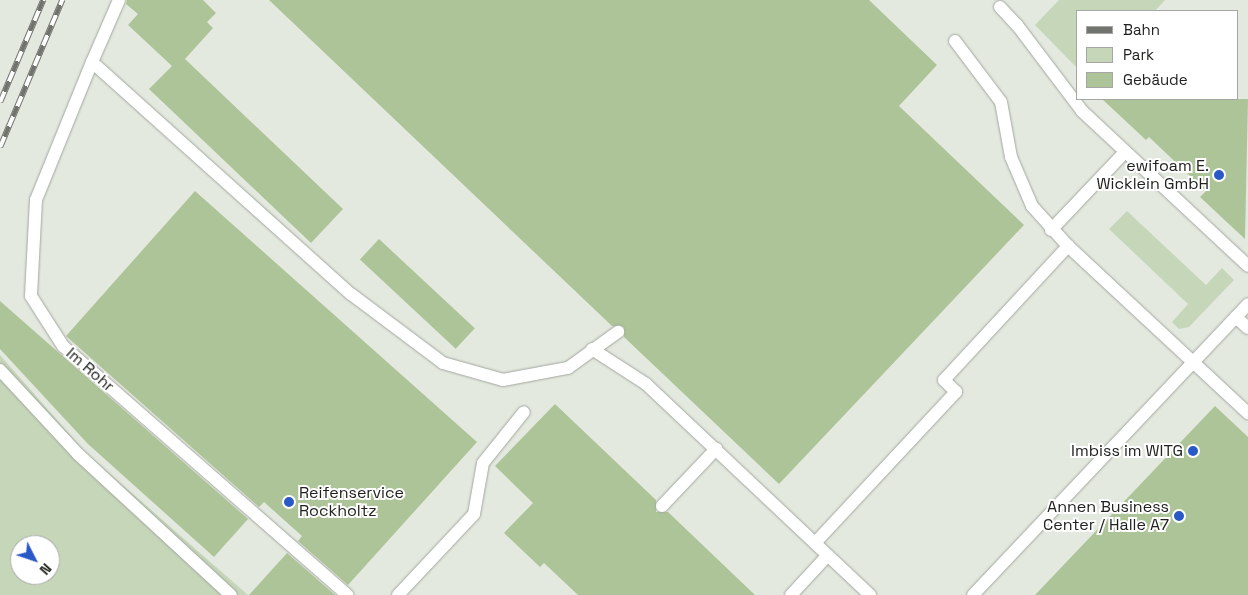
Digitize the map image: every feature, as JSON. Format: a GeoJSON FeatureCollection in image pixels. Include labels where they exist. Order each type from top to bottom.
{"type":"FeatureCollection","features":[{"type":"Feature","properties":{"kind":"lane","name":"Im Rohr"},"geometry":{"type":"LineString","coordinates":[[119,0],[36,200],[31,296],[63,346],[347,595]]}},
{"type":"Feature","properties":{"kind":"lane"},"geometry":{"type":"LineString","coordinates":[[1000,7],[1017,25],[1082,111],[1248,266]]}},
{"type":"Feature","properties":{"kind":"lane"},"geometry":{"type":"LineString","coordinates":[[955,41],[1001,102],[1012,157],[1032,206],[1068,246],[1196,362],[1248,413]]}},
{"type":"Feature","properties":{"kind":"lane"},"geometry":{"type":"LineString","coordinates":[[92,62],[351,294],[443,362],[503,380],[568,368],[618,332]]}},
{"type":"Feature","properties":{"kind":"lane"},"geometry":{"type":"LineString","coordinates":[[1052,230],[1125,152]]}},
{"type":"Feature","properties":{"kind":"lane"},"geometry":{"type":"LineString","coordinates":[[815,543],[956,392],[944,380],[1068,246]]}},
{"type":"Feature","properties":{"kind":"lane"},"geometry":{"type":"LineString","coordinates":[[973,595],[1196,362],[1248,304]]}},
{"type":"Feature","properties":{"kind":"lane"},"geometry":{"type":"LineString","coordinates":[[1236,317],[1248,328]]}},
{"type":"Feature","properties":{"kind":"lane"},"geometry":{"type":"LineString","coordinates":[[592,349],[646,384],[870,595]]}},
{"type":"Feature","properties":{"kind":"lane"},"geometry":{"type":"LineString","coordinates":[[0,370],[78,454],[231,595]]}},
{"type":"Feature","properties":{"kind":"lane"},"geometry":{"type":"LineString","coordinates":[[398,595],[474,514],[483,463],[524,412]]}},
{"type":"Feature","properties":{"kind":"lane"},"geometry":{"type":"LineString","coordinates":[[662,506],[716,450]]}},
{"type":"Feature","properties":{"kind":"lane"},"geometry":{"type":"LineString","coordinates":[[791,595],[828,555]]}},
{"type":"Feature","properties":{"kind":"green space"},"geometry":{"type":"Polygon","coordinates":[[[1059,0],[1165,0],[1156,10],[1076,10],[1076,67],[1035,25],[1059,0]]]}},
{"type":"Feature","properties":{"kind":"green space"},"geometry":{"type":"Polygon","coordinates":[[[1127,211],[1206,285],[1222,268],[1234,280],[1189,327],[1179,329],[1172,322],[1188,304],[1109,229],[1127,211]]]}},
{"type":"Feature","properties":{"kind":"green space"},"geometry":{"type":"Polygon","coordinates":[[[0,355],[85,452],[248,595],[0,595],[0,355]]]}},
{"type":"Feature","properties":{"kind":"building"},"geometry":{"type":"Polygon","coordinates":[[[127,0],[203,0],[216,13],[207,22],[213,28],[185,59],[343,209],[311,243],[149,89],[172,66],[128,25],[138,14],[126,4],[127,0]]]}},
{"type":"Feature","properties":{"kind":"building"},"geometry":{"type":"Polygon","coordinates":[[[269,0],[869,0],[937,65],[899,106],[1024,225],[779,484],[624,337],[624,327],[612,326],[269,0]]]}},
{"type":"Feature","properties":{"kind":"building"},"geometry":{"type":"Polygon","coordinates":[[[1248,99],[1245,239],[1200,197],[1206,191],[1149,137],[1146,140],[1103,100],[1248,99]]]}},
{"type":"Feature","properties":{"kind":"building"},"geometry":{"type":"Polygon","coordinates":[[[195,191],[477,442],[348,585],[298,541],[302,536],[264,502],[259,507],[66,336],[195,191]]]}},
{"type":"Feature","properties":{"kind":"building"},"geometry":{"type":"Polygon","coordinates":[[[379,239],[475,328],[456,349],[360,259],[379,239]]]}},
{"type":"Feature","properties":{"kind":"building"},"geometry":{"type":"Polygon","coordinates":[[[0,301],[248,519],[214,557],[88,444],[0,349],[0,301]]]}},
{"type":"Feature","properties":{"kind":"building"},"geometry":{"type":"Polygon","coordinates":[[[555,404],[656,500],[656,512],[668,512],[755,595],[578,595],[544,563],[540,567],[504,533],[533,503],[495,466],[555,404]]]}},
{"type":"Feature","properties":{"kind":"building","name":"Annen Business Center / Halle A7"},"geometry":{"type":"Polygon","coordinates":[[[1215,406],[1248,437],[1248,595],[1035,595],[1215,406]]]}},
{"type":"Feature","properties":{"kind":"building"},"geometry":{"type":"Polygon","coordinates":[[[287,553],[335,595],[249,595],[287,553]]]}},
{"type":"Feature","properties":{"kind":"railway"},"geometry":{"type":"LineString","coordinates":[[0,102],[43,0]]}},
{"type":"Feature","properties":{"kind":"railway"},"geometry":{"type":"LineString","coordinates":[[0,147],[62,0]]}},
{"type":"Feature","properties":{"kind":"place","name":"ewifoam E. Wicklein GmbH"},"geometry":{"type":"Point","coordinates":[1219,175]}},
{"type":"Feature","properties":{"kind":"place","name":"Imbiss im WITG"},"geometry":{"type":"Point","coordinates":[1193,451]}},
{"type":"Feature","properties":{"kind":"place","name":"Reifenservice Rockholtz"},"geometry":{"type":"Point","coordinates":[289,502]}},
{"type":"Feature","properties":{"kind":"place","name":"Annen Business Center / Halle A7"},"geometry":{"type":"Point","coordinates":[1179,516]}}]}
